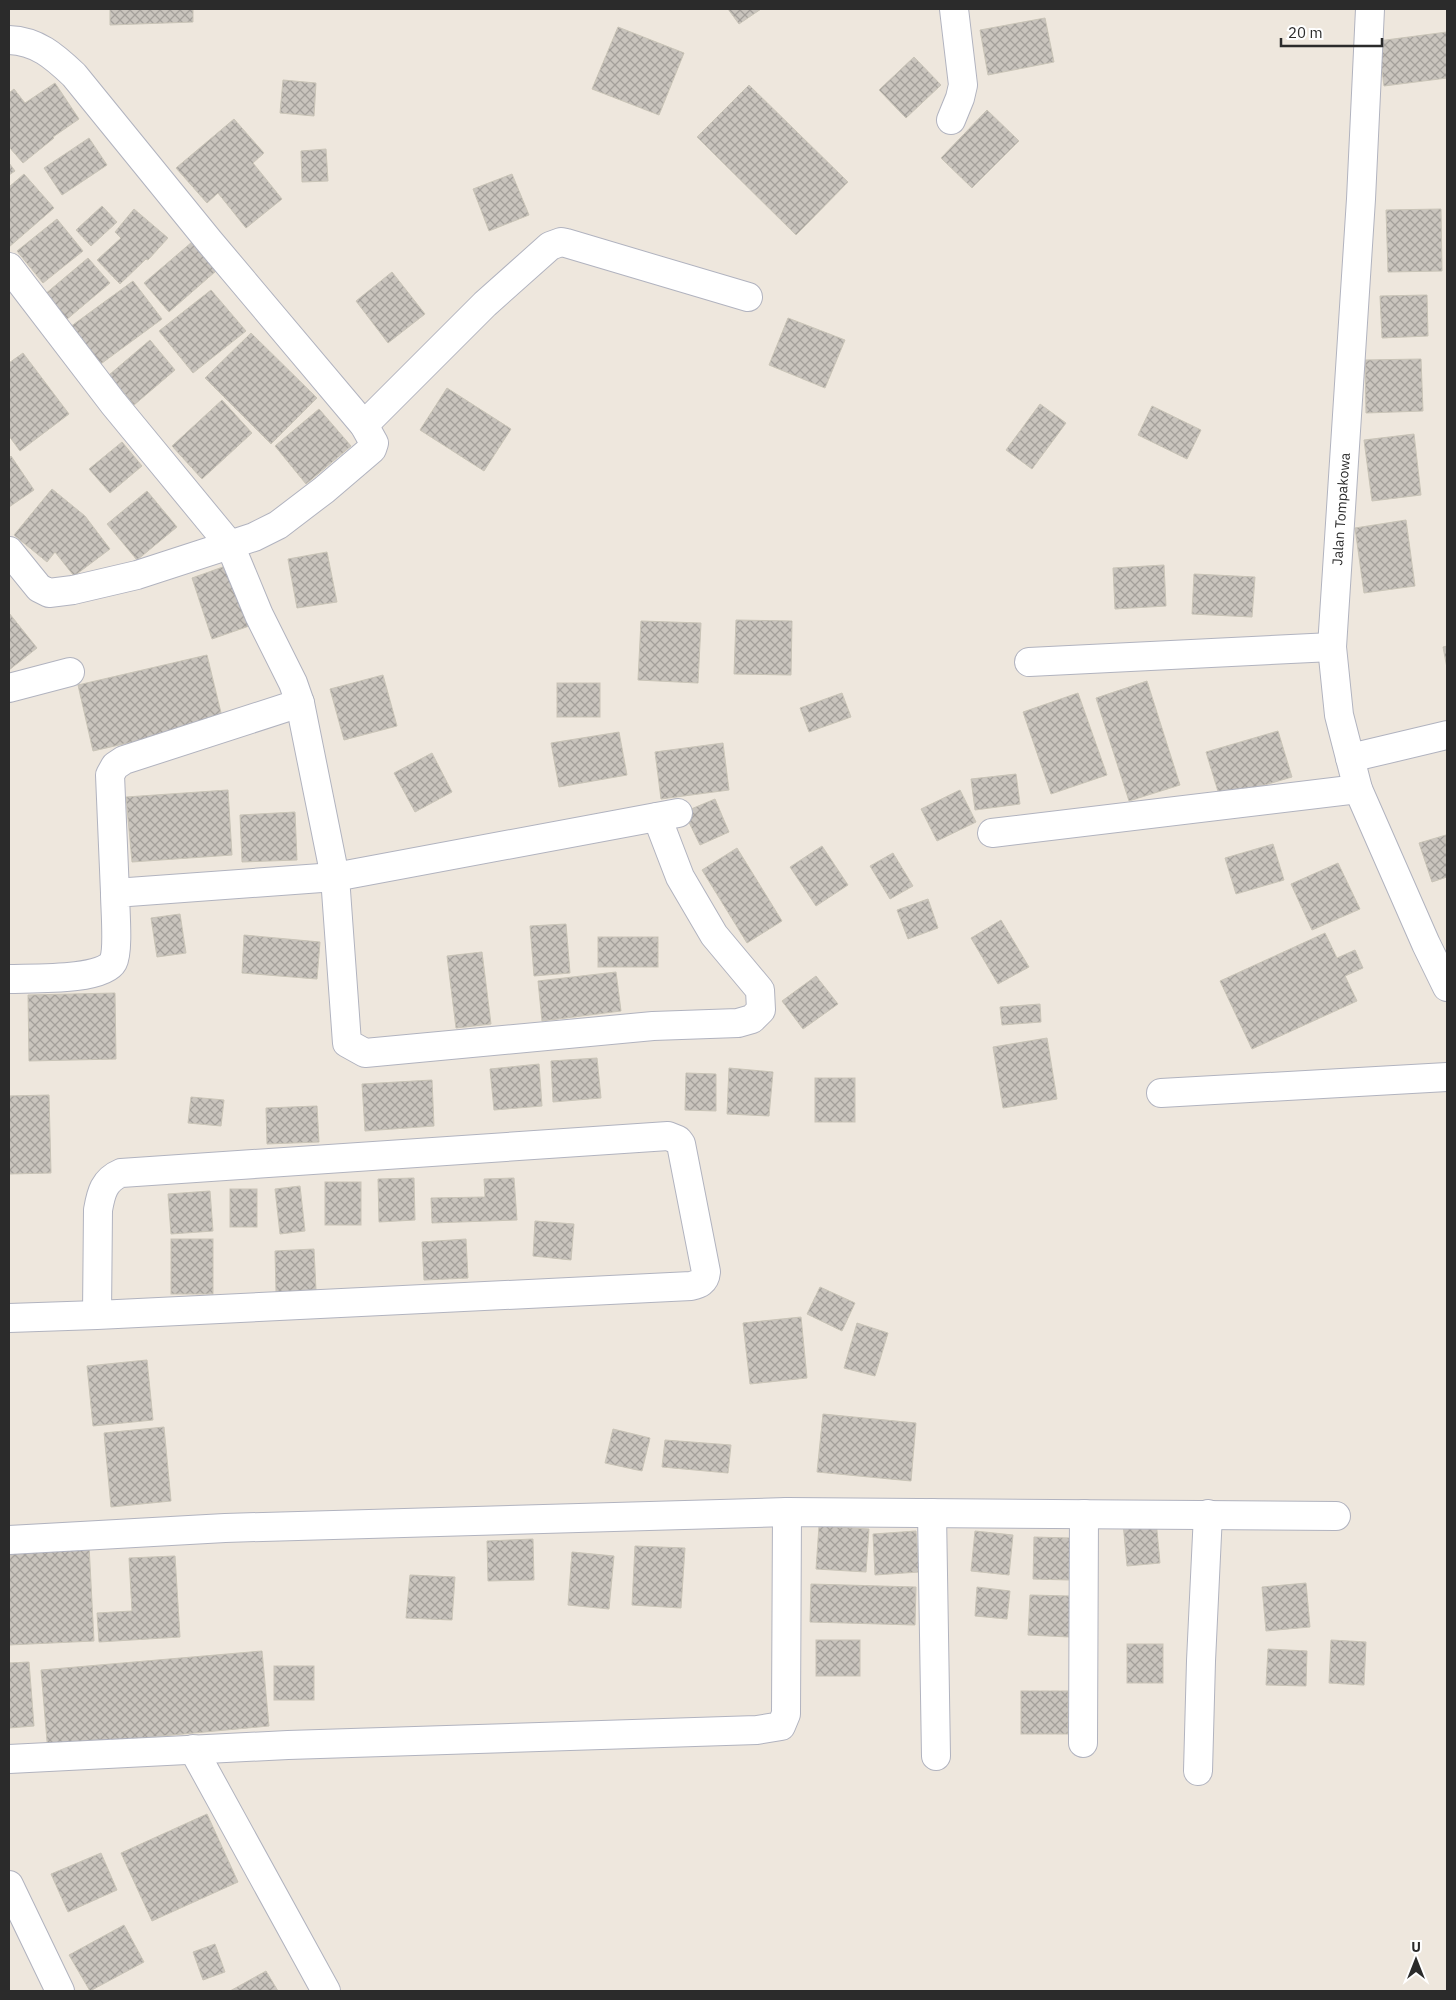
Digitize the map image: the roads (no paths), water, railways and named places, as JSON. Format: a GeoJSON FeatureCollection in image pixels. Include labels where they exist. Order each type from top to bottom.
{"type":"FeatureCollection","features":[{"type":"Feature","properties":{"kind":"street"},"geometry":{"type":"LineString","coordinates":[[951,120],[963,85],[954,9]]}},
{"type":"Feature","properties":{"kind":"street","name":"Jalan Tompakowa"},"geometry":{"type":"LineString","coordinates":[[1370,9],[1361,198],[1332,647],[1339,715],[1358,789],[1426,944],[1447,987]]}},
{"type":"Feature","properties":{"kind":"street"},"geometry":{"type":"LineString","coordinates":[[9,40],[39,46],[52,54],[74,75],[209,241],[364,425],[374,443],[372,449],[324,490],[278,524],[254,537],[137,575],[73,590],[49,593],[39,588],[9,551]]}},
{"type":"Feature","properties":{"kind":"street"},"geometry":{"type":"LineString","coordinates":[[364,425],[485,304],[550,246],[556,243],[566,243],[748,297]]}},
{"type":"Feature","properties":{"kind":"street"},"geometry":{"type":"LineString","coordinates":[[9,267],[113,403],[230,545],[259,615],[293,682],[300,703],[336,877],[347,1043],[365,1053],[654,1026],[738,1023],[752,1019],[761,1010],[760,990],[714,935],[680,877],[667,815],[336,877],[115,893]]}},
{"type":"Feature","properties":{"kind":"street"},"geometry":{"type":"LineString","coordinates":[[1029,662],[1332,647]]}},
{"type":"Feature","properties":{"kind":"street"},"geometry":{"type":"LineString","coordinates":[[9,688],[70,672]]}},
{"type":"Feature","properties":{"kind":"street"},"geometry":{"type":"LineString","coordinates":[[9,979],[76,976],[104,970],[113,962],[115,950],[115,893],[110,775],[119,762],[300,703]]}},
{"type":"Feature","properties":{"kind":"street"},"geometry":{"type":"LineString","coordinates":[[1350,758],[1447,735]]}},
{"type":"Feature","properties":{"kind":"street"},"geometry":{"type":"LineString","coordinates":[[992,833],[1358,789]]}},
{"type":"Feature","properties":{"kind":"street"},"geometry":{"type":"LineString","coordinates":[[1161,1093],[1447,1077]]}},
{"type":"Feature","properties":{"kind":"street"},"geometry":{"type":"LineString","coordinates":[[9,1318],[97,1315],[690,1286],[701,1283],[706,1277],[706,1272],[681,1144],[678,1140],[668,1136],[121,1173],[107,1182],[101,1193],[98,1210],[97,1315]]}},
{"type":"Feature","properties":{"kind":"street"},"geometry":{"type":"LineString","coordinates":[[9,1759],[193,1749],[757,1730],[781,1726],[786,1714],[787,1512]]}},
{"type":"Feature","properties":{"kind":"street"},"geometry":{"type":"LineString","coordinates":[[9,1540],[225,1528],[787,1512],[1336,1516]]}},
{"type":"Feature","properties":{"kind":"street"},"geometry":{"type":"LineString","coordinates":[[932,1513],[936,1756]]}},
{"type":"Feature","properties":{"kind":"street"},"geometry":{"type":"LineString","coordinates":[[1083,1743],[1084,1514]]}},
{"type":"Feature","properties":{"kind":"street"},"geometry":{"type":"LineString","coordinates":[[1198,1771],[1208,1514]]}},
{"type":"Feature","properties":{"kind":"street"},"geometry":{"type":"LineString","coordinates":[[193,1749],[326,1991]]}},
{"type":"Feature","properties":{"kind":"street"},"geometry":{"type":"LineString","coordinates":[[9,1885],[60,1991]]}}]}
